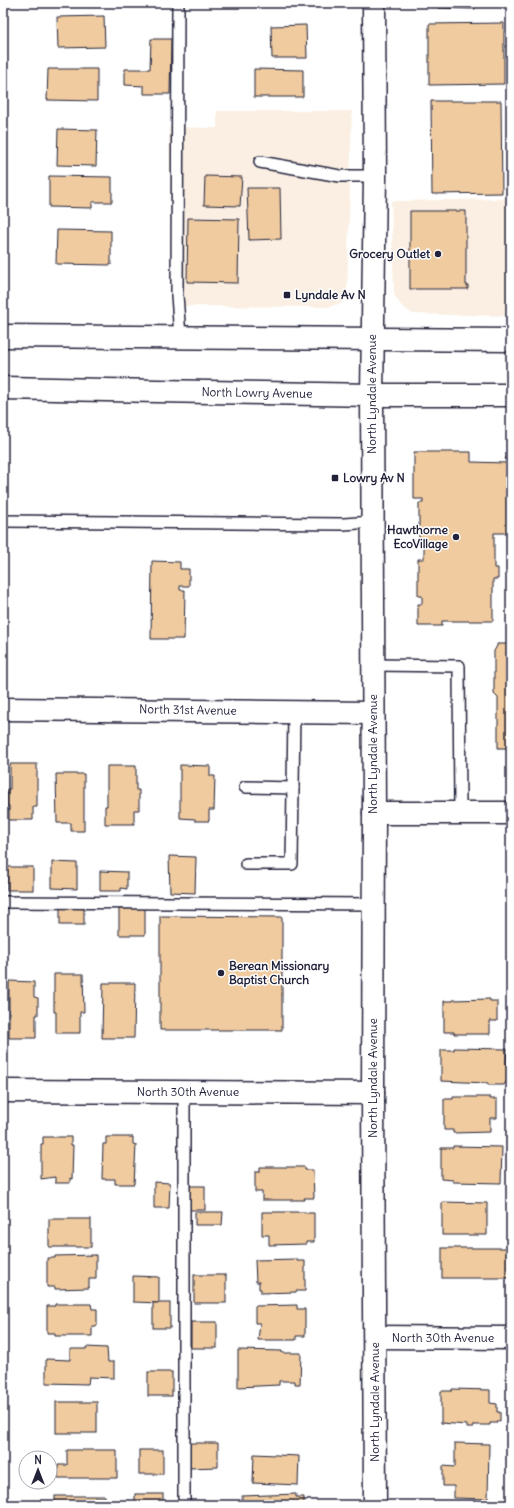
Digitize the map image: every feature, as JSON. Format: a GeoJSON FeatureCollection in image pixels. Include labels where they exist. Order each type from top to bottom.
{"type":"FeatureCollection","features":[{"type":"Feature","properties":{"kind":"street","name":"North Lyndale Avenue"},"geometry":{"type":"LineString","coordinates":[[374,3],[375,176],[372,339],[372,522],[375,1505]]}},
{"type":"Feature","properties":{"kind":"street"},"geometry":{"type":"LineString","coordinates":[[3,336],[511,340]]}},
{"type":"Feature","properties":{"kind":"street","name":"North Lowry Avenue"},"geometry":{"type":"LineString","coordinates":[[3,388],[372,395],[511,394]]}},
{"type":"Feature","properties":{"kind":"street","name":"North 31st Avenue"},"geometry":{"type":"LineString","coordinates":[[3,709],[373,713]]}},
{"type":"Feature","properties":{"kind":"street"},"geometry":{"type":"LineString","coordinates":[[374,813],[511,813]]}},
{"type":"Feature","properties":{"kind":"street","name":"North 30th Avenue"},"geometry":{"type":"LineString","coordinates":[[3,1091],[373,1093]]}},
{"type":"Feature","properties":{"kind":"street","name":"North 30th Avenue"},"geometry":{"type":"LineString","coordinates":[[375,1337],[511,1338]]}},
{"type":"Feature","properties":{"kind":"lane"},"geometry":{"type":"LineString","coordinates":[[178,3],[177,294],[180,337]]}},
{"type":"Feature","properties":{"kind":"lane"},"geometry":{"type":"LineString","coordinates":[[260,162],[340,176],[375,176]]}},
{"type":"Feature","properties":{"kind":"lane"},"geometry":{"type":"LineString","coordinates":[[3,522],[344,524],[372,522]]}},
{"type":"Feature","properties":{"kind":"lane"},"geometry":{"type":"LineString","coordinates":[[373,665],[460,666],[460,812]]}},
{"type":"Feature","properties":{"kind":"lane"},"geometry":{"type":"LineString","coordinates":[[246,864],[292,864],[294,711]]}},
{"type":"Feature","properties":{"kind":"lane"},"geometry":{"type":"LineString","coordinates":[[245,787],[293,788]]}},
{"type":"Feature","properties":{"kind":"lane"},"geometry":{"type":"LineString","coordinates":[[3,902],[373,904]]}},
{"type":"Feature","properties":{"kind":"lane"},"geometry":{"type":"LineString","coordinates":[[184,1092],[184,1505]]}},
{"type":"Feature","properties":{"kind":"shaded area"},"geometry":{"type":"Polygon","coordinates":[[[217,111],[352,111],[347,295],[342,303],[328,307],[172,306],[169,127],[217,128],[217,111]]]}},
{"type":"Feature","properties":{"kind":"shaded area"},"geometry":{"type":"Polygon","coordinates":[[[511,199],[511,316],[412,314],[400,304],[394,294],[391,201],[511,199]]]}},
{"type":"Feature","properties":{"kind":"building"},"geometry":{"type":"Polygon","coordinates":[[[438,3],[475,3],[475,9],[438,8],[438,3]]]}},
{"type":"Feature","properties":{"kind":"building"},"geometry":{"type":"Polygon","coordinates":[[[104,16],[105,47],[58,48],[57,17],[104,16]]]}},
{"type":"Feature","properties":{"kind":"building"},"geometry":{"type":"Polygon","coordinates":[[[504,23],[504,84],[429,85],[429,24],[504,23]]]}},
{"type":"Feature","properties":{"kind":"building"},"geometry":{"type":"Polygon","coordinates":[[[306,25],[307,58],[272,58],[271,26],[306,25]]]}},
{"type":"Feature","properties":{"kind":"building"},"geometry":{"type":"Polygon","coordinates":[[[151,39],[171,39],[170,94],[144,94],[144,86],[125,85],[125,69],[150,69],[151,39]]]}},
{"type":"Feature","properties":{"kind":"building"},"geometry":{"type":"Polygon","coordinates":[[[48,69],[97,69],[97,101],[47,100],[48,69]]]}},
{"type":"Feature","properties":{"kind":"building"},"geometry":{"type":"Polygon","coordinates":[[[254,69],[303,70],[303,97],[254,97],[254,69]]]}},
{"type":"Feature","properties":{"kind":"building"},"geometry":{"type":"Polygon","coordinates":[[[431,101],[501,101],[502,193],[432,194],[431,101]]]}},
{"type":"Feature","properties":{"kind":"building"},"geometry":{"type":"Polygon","coordinates":[[[58,129],[97,130],[96,166],[57,165],[58,129]]]}},
{"type":"Feature","properties":{"kind":"building"},"geometry":{"type":"Polygon","coordinates":[[[49,176],[112,177],[112,202],[92,202],[92,208],[49,207],[49,176]]]}},
{"type":"Feature","properties":{"kind":"building"},"geometry":{"type":"Polygon","coordinates":[[[205,176],[242,177],[240,206],[204,205],[205,176]]]}},
{"type":"Feature","properties":{"kind":"building"},"geometry":{"type":"Polygon","coordinates":[[[247,188],[280,188],[281,239],[249,240],[247,188]]]}},
{"type":"Feature","properties":{"kind":"building","name":"Grocery Outlet"},"geometry":{"type":"Polygon","coordinates":[[[410,211],[466,211],[466,285],[468,285],[468,289],[410,289],[410,211]]]}},
{"type":"Feature","properties":{"kind":"building"},"geometry":{"type":"Polygon","coordinates":[[[188,218],[239,219],[238,283],[187,282],[188,218]]]}},
{"type":"Feature","properties":{"kind":"building"},"geometry":{"type":"Polygon","coordinates":[[[57,230],[111,231],[111,265],[56,264],[57,230]]]}},
{"type":"Feature","properties":{"kind":"building","name":"Hawthorne EcoVillage"},"geometry":{"type":"Polygon","coordinates":[[[414,452],[471,452],[471,462],[506,463],[506,457],[511,457],[511,531],[509,531],[509,533],[494,533],[494,568],[498,568],[498,579],[493,579],[493,621],[442,621],[442,626],[418,626],[418,604],[422,604],[422,596],[418,596],[418,559],[424,559],[424,541],[419,541],[419,503],[423,503],[423,499],[414,499],[414,452]]]}},
{"type":"Feature","properties":{"kind":"building"},"geometry":{"type":"Polygon","coordinates":[[[152,561],[180,562],[180,569],[189,569],[189,586],[180,586],[180,590],[185,590],[184,639],[151,639],[152,561]]]}},
{"type":"Feature","properties":{"kind":"building"},"geometry":{"type":"Polygon","coordinates":[[[497,644],[511,644],[511,748],[498,748],[498,698],[494,694],[494,651],[497,644]]]}},
{"type":"Feature","properties":{"kind":"building"},"geometry":{"type":"Polygon","coordinates":[[[10,764],[37,764],[37,807],[33,807],[33,820],[9,820],[7,789],[10,789],[10,764]]]}},
{"type":"Feature","properties":{"kind":"building"},"geometry":{"type":"Polygon","coordinates":[[[180,765],[210,766],[210,776],[215,776],[214,810],[209,810],[209,821],[195,821],[195,819],[180,818],[180,765]]]}},
{"type":"Feature","properties":{"kind":"building"},"geometry":{"type":"Polygon","coordinates":[[[107,766],[136,766],[136,790],[139,790],[139,810],[134,810],[134,824],[105,824],[105,806],[107,806],[107,766]]]}},
{"type":"Feature","properties":{"kind":"building"},"geometry":{"type":"Polygon","coordinates":[[[56,774],[84,774],[84,831],[71,831],[71,823],[57,823],[56,774]]]}},
{"type":"Feature","properties":{"kind":"building"},"geometry":{"type":"Polygon","coordinates":[[[169,856],[196,857],[195,893],[170,892],[169,856]]]}},
{"type":"Feature","properties":{"kind":"building"},"geometry":{"type":"Polygon","coordinates":[[[52,862],[77,863],[77,889],[52,888],[52,862]]]}},
{"type":"Feature","properties":{"kind":"building"},"geometry":{"type":"Polygon","coordinates":[[[7,867],[33,867],[33,890],[7,890],[7,867]]]}},
{"type":"Feature","properties":{"kind":"building"},"geometry":{"type":"Polygon","coordinates":[[[100,871],[127,872],[127,889],[121,888],[121,891],[100,891],[100,871]]]}},
{"type":"Feature","properties":{"kind":"building"},"geometry":{"type":"Polygon","coordinates":[[[3,875],[5,875],[5,892],[3,892],[3,875]]]}},
{"type":"Feature","properties":{"kind":"building"},"geometry":{"type":"Polygon","coordinates":[[[60,908],[84,908],[84,925],[60,925],[60,908]]]}},
{"type":"Feature","properties":{"kind":"building"},"geometry":{"type":"Polygon","coordinates":[[[145,908],[145,935],[119,935],[119,909],[145,908]]]}},
{"type":"Feature","properties":{"kind":"building","name":"Berean Missionary Baptist Church"},"geometry":{"type":"Polygon","coordinates":[[[160,916],[282,917],[282,1030],[160,1030],[160,916]]]}},
{"type":"Feature","properties":{"kind":"building"},"geometry":{"type":"Polygon","coordinates":[[[54,974],[83,974],[84,1012],[80,1012],[80,1033],[56,1033],[56,1012],[54,1012],[54,974]]]}},
{"type":"Feature","properties":{"kind":"building"},"geometry":{"type":"Polygon","coordinates":[[[9,981],[34,982],[34,997],[38,998],[36,1038],[9,1038],[9,981]]]}},
{"type":"Feature","properties":{"kind":"building"},"geometry":{"type":"Polygon","coordinates":[[[103,983],[135,983],[134,1038],[102,1038],[103,983]]]}},
{"type":"Feature","properties":{"kind":"building"},"geometry":{"type":"Polygon","coordinates":[[[490,999],[490,1001],[497,1001],[497,1021],[490,1021],[490,1034],[454,1034],[454,1032],[444,1032],[444,1001],[490,999]]]}},
{"type":"Feature","properties":{"kind":"building"},"geometry":{"type":"Polygon","coordinates":[[[454,1048],[507,1049],[506,1064],[510,1064],[510,1082],[506,1082],[504,1085],[488,1085],[488,1083],[441,1081],[441,1050],[454,1050],[454,1048]]]}},
{"type":"Feature","properties":{"kind":"building"},"geometry":{"type":"Polygon","coordinates":[[[453,1097],[490,1097],[490,1099],[497,1099],[497,1118],[490,1118],[490,1132],[453,1133],[453,1130],[444,1130],[444,1099],[453,1099],[453,1097]]]}},
{"type":"Feature","properties":{"kind":"building"},"geometry":{"type":"Polygon","coordinates":[[[43,1137],[71,1137],[71,1145],[73,1145],[72,1179],[70,1178],[70,1183],[55,1183],[55,1177],[41,1179],[41,1144],[43,1144],[43,1137]]]}},
{"type":"Feature","properties":{"kind":"building"},"geometry":{"type":"Polygon","coordinates":[[[106,1137],[133,1137],[133,1144],[136,1145],[134,1184],[115,1184],[115,1179],[102,1179],[103,1144],[106,1144],[106,1137]]]}},
{"type":"Feature","properties":{"kind":"building"},"geometry":{"type":"Polygon","coordinates":[[[453,1146],[502,1147],[501,1183],[453,1182],[453,1180],[441,1179],[441,1148],[453,1148],[453,1146]]]}},
{"type":"Feature","properties":{"kind":"building"},"geometry":{"type":"Polygon","coordinates":[[[260,1167],[305,1167],[305,1170],[313,1170],[314,1198],[304,1198],[305,1200],[262,1200],[262,1192],[255,1192],[255,1172],[260,1172],[260,1167]]]}},
{"type":"Feature","properties":{"kind":"building"},"geometry":{"type":"Polygon","coordinates":[[[154,1182],[170,1183],[169,1208],[154,1208],[154,1182]]]}},
{"type":"Feature","properties":{"kind":"building"},"geometry":{"type":"Polygon","coordinates":[[[188,1186],[205,1186],[205,1210],[188,1210],[188,1186]]]}},
{"type":"Feature","properties":{"kind":"building"},"geometry":{"type":"Polygon","coordinates":[[[442,1202],[487,1203],[487,1235],[442,1235],[442,1202]]]}},
{"type":"Feature","properties":{"kind":"building"},"geometry":{"type":"Polygon","coordinates":[[[195,1212],[223,1212],[222,1225],[195,1225],[195,1212]]]}},
{"type":"Feature","properties":{"kind":"building"},"geometry":{"type":"Polygon","coordinates":[[[262,1212],[314,1213],[314,1242],[306,1242],[306,1244],[269,1245],[269,1235],[262,1235],[262,1212]]]}},
{"type":"Feature","properties":{"kind":"building"},"geometry":{"type":"Polygon","coordinates":[[[49,1219],[91,1219],[91,1247],[49,1247],[49,1219]]]}},
{"type":"Feature","properties":{"kind":"building"},"geometry":{"type":"Polygon","coordinates":[[[442,1248],[511,1248],[511,1278],[442,1278],[442,1248]]]}},
{"type":"Feature","properties":{"kind":"building"},"geometry":{"type":"Polygon","coordinates":[[[96,1255],[96,1279],[89,1279],[89,1288],[55,1289],[55,1287],[47,1287],[47,1258],[55,1258],[55,1256],[96,1255]]]}},
{"type":"Feature","properties":{"kind":"building"},"geometry":{"type":"Polygon","coordinates":[[[297,1259],[297,1261],[305,1261],[305,1291],[261,1293],[261,1289],[259,1289],[259,1282],[256,1282],[255,1260],[297,1259]]]}},
{"type":"Feature","properties":{"kind":"building"},"geometry":{"type":"Polygon","coordinates":[[[194,1275],[226,1275],[226,1303],[194,1303],[194,1275]]]}},
{"type":"Feature","properties":{"kind":"building"},"geometry":{"type":"Polygon","coordinates":[[[133,1276],[159,1277],[159,1303],[133,1302],[133,1276]]]}},
{"type":"Feature","properties":{"kind":"building"},"geometry":{"type":"Polygon","coordinates":[[[153,1303],[170,1303],[170,1328],[153,1328],[153,1303]]]}},
{"type":"Feature","properties":{"kind":"building"},"geometry":{"type":"Polygon","coordinates":[[[55,1304],[91,1304],[92,1309],[97,1309],[97,1326],[92,1326],[92,1336],[55,1336],[55,1333],[47,1333],[47,1306],[55,1306],[55,1304]]]}},
{"type":"Feature","properties":{"kind":"building"},"geometry":{"type":"Polygon","coordinates":[[[297,1305],[297,1309],[305,1309],[305,1336],[296,1336],[296,1340],[258,1340],[260,1323],[255,1323],[255,1306],[297,1305]]]}},
{"type":"Feature","properties":{"kind":"building"},"geometry":{"type":"Polygon","coordinates":[[[191,1322],[217,1322],[217,1348],[191,1348],[191,1322]]]}},
{"type":"Feature","properties":{"kind":"building"},"geometry":{"type":"Polygon","coordinates":[[[86,1347],[107,1348],[108,1362],[114,1362],[114,1378],[89,1377],[88,1384],[46,1383],[46,1359],[70,1360],[70,1349],[86,1349],[86,1347]]]}},
{"type":"Feature","properties":{"kind":"building"},"geometry":{"type":"Polygon","coordinates":[[[238,1350],[301,1353],[300,1384],[295,1384],[295,1381],[279,1381],[279,1385],[238,1387],[238,1350]]]}},
{"type":"Feature","properties":{"kind":"building"},"geometry":{"type":"Polygon","coordinates":[[[148,1372],[172,1372],[172,1396],[148,1396],[148,1372]]]}},
{"type":"Feature","properties":{"kind":"building"},"geometry":{"type":"Polygon","coordinates":[[[452,1389],[490,1390],[490,1403],[497,1404],[497,1412],[500,1412],[500,1421],[497,1421],[497,1423],[490,1423],[490,1425],[473,1425],[473,1428],[467,1428],[467,1425],[441,1423],[441,1391],[452,1391],[452,1389]]]}},
{"type":"Feature","properties":{"kind":"building"},"geometry":{"type":"Polygon","coordinates":[[[56,1402],[97,1402],[97,1433],[56,1433],[56,1402]]]}},
{"type":"Feature","properties":{"kind":"building"},"geometry":{"type":"Polygon","coordinates":[[[188,1443],[218,1443],[218,1467],[189,1468],[188,1443]]]}},
{"type":"Feature","properties":{"kind":"building"},"geometry":{"type":"Polygon","coordinates":[[[455,1443],[489,1444],[488,1499],[454,1498],[454,1486],[443,1486],[443,1466],[455,1467],[455,1443]]]}},
{"type":"Feature","properties":{"kind":"building"},"geometry":{"type":"Polygon","coordinates":[[[67,1450],[117,1450],[117,1478],[58,1478],[58,1465],[67,1465],[67,1450]]]}},
{"type":"Feature","properties":{"kind":"building"},"geometry":{"type":"Polygon","coordinates":[[[139,1450],[163,1450],[163,1474],[139,1474],[139,1450]]]}},
{"type":"Feature","properties":{"kind":"building"},"geometry":{"type":"Polygon","coordinates":[[[254,1454],[299,1456],[298,1485],[253,1483],[254,1454]]]}},
{"type":"Feature","properties":{"kind":"building"},"geometry":{"type":"Polygon","coordinates":[[[135,1494],[163,1494],[163,1505],[135,1505],[135,1494]]]}},
{"type":"Feature","properties":{"kind":"building"},"geometry":{"type":"Polygon","coordinates":[[[296,1494],[296,1497],[304,1497],[304,1505],[242,1505],[242,1496],[296,1494]]]}},
{"type":"Feature","properties":{"kind":"building"},"geometry":{"type":"Polygon","coordinates":[[[55,1496],[105,1496],[105,1505],[55,1505],[55,1496]]]}},
{"type":"Feature","properties":{"kind":"place","name":"Grocery Outlet"},"geometry":{"type":"Point","coordinates":[438,254]}},
{"type":"Feature","properties":{"kind":"place","name":"Lyndale Av N"},"geometry":{"type":"Point","coordinates":[287,295]}},
{"type":"Feature","properties":{"kind":"place","name":"Lowry Av N"},"geometry":{"type":"Point","coordinates":[335,478]}},
{"type":"Feature","properties":{"kind":"place","name":"Hawthorne EcoVillage"},"geometry":{"type":"Point","coordinates":[456,537]}},
{"type":"Feature","properties":{"kind":"place","name":"Berean Missionary Baptist Church"},"geometry":{"type":"Point","coordinates":[221,973]}}]}
